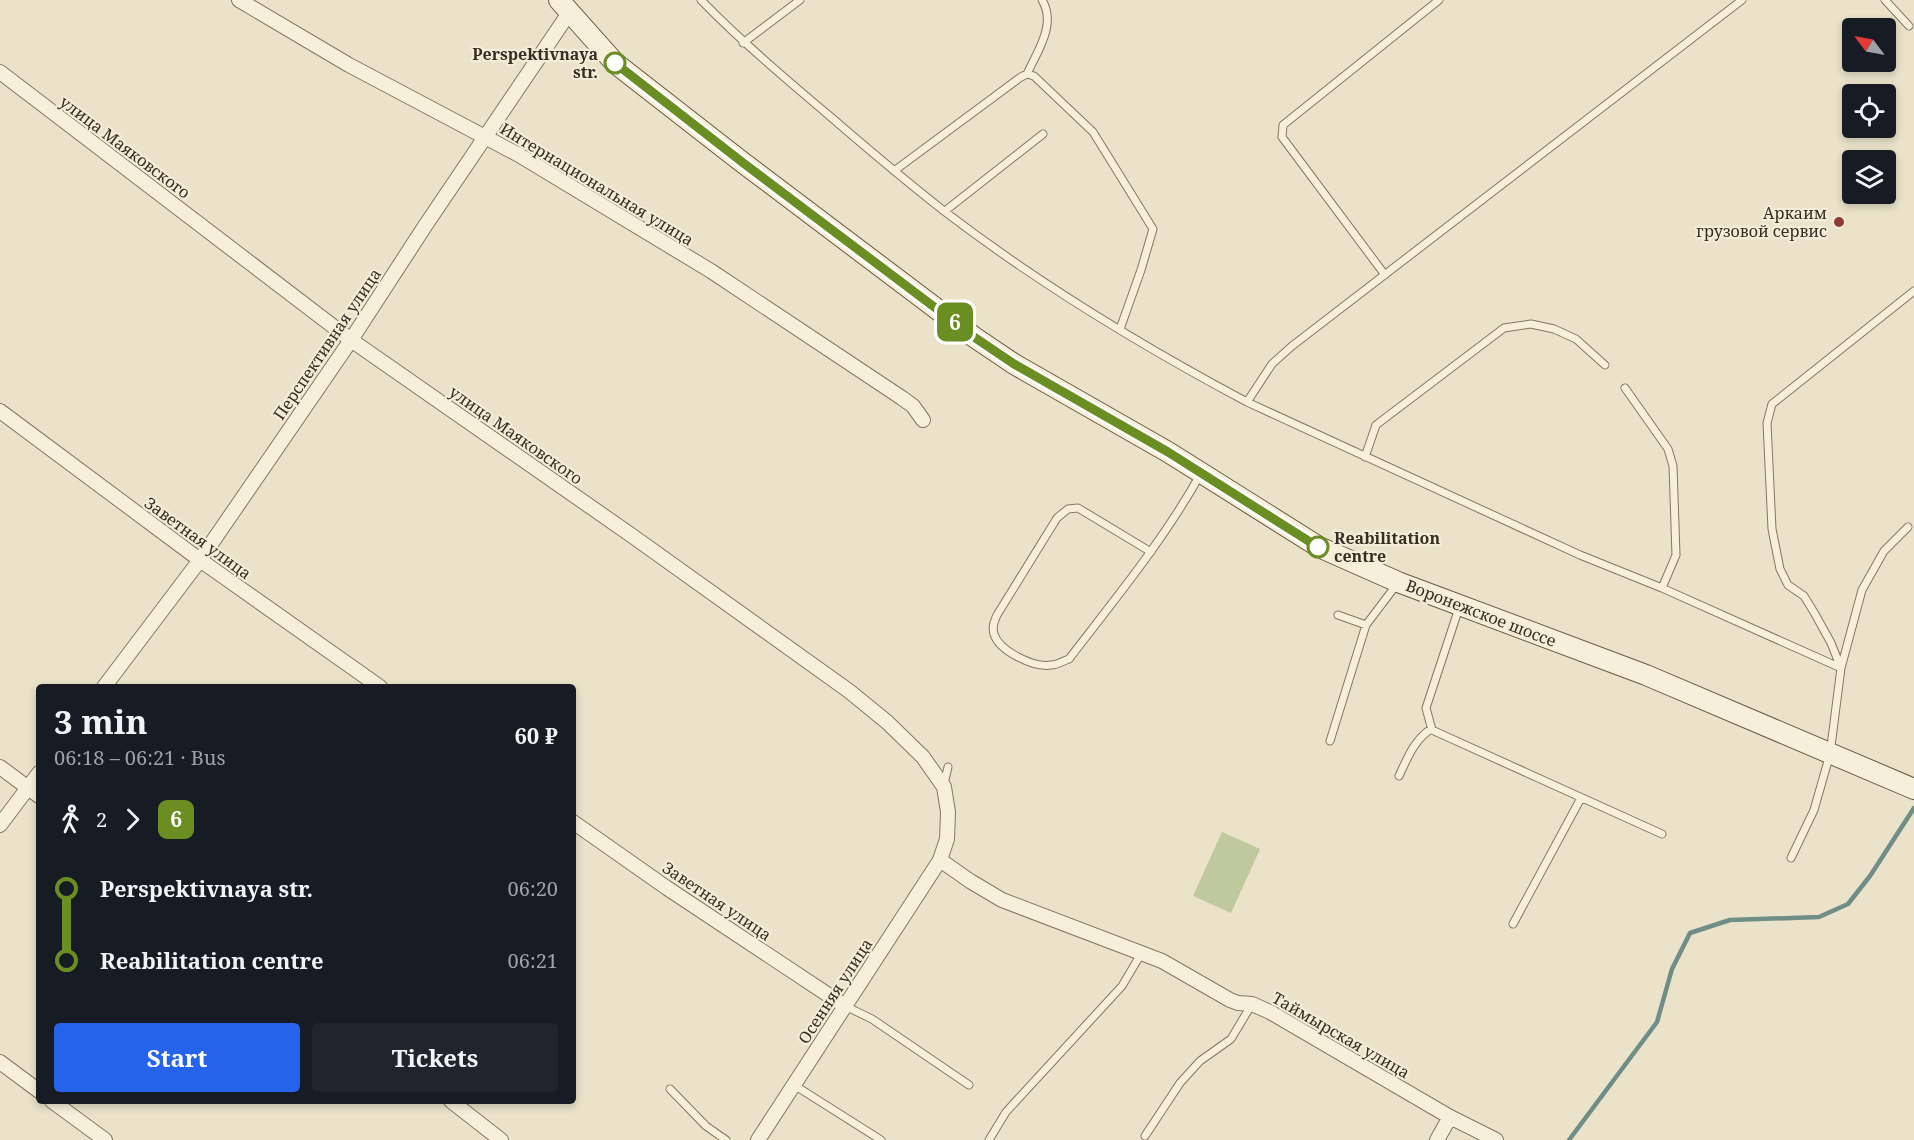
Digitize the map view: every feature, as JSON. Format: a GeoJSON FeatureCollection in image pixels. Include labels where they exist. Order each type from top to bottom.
{"type":"FeatureCollection","features":[{"type":"Feature","properties":{"kind":"main road","name":"Воронежское шоссе"},"geometry":{"type":"LineString","coordinates":[[564,6],[615,63],[974,337],[1014,364],[1201,472],[1318,547],[1459,606],[1646,675],[1914,789]]}},
{"type":"Feature","properties":{"kind":"street","name":"Интернациональная улица"},"geometry":{"type":"LineString","coordinates":[[239,0],[349,65],[529,161],[711,271],[902,398],[913,406],[923,420]]}},
{"type":"Feature","properties":{"kind":"street","name":"Перспективная улица"},"geometry":{"type":"LineString","coordinates":[[106,684],[200,560],[351,340],[485,137],[564,6]]}},
{"type":"Feature","properties":{"kind":"street","name":"улица Маяковского"},"geometry":{"type":"LineString","coordinates":[[0,72],[351,340],[631,535],[849,692],[886,722],[922,757],[944,787],[948,812],[947,839],[940,860]]}},
{"type":"Feature","properties":{"kind":"street","name":"Заветная улица"},"geometry":{"type":"LineString","coordinates":[[0,411],[200,560],[376,684]]}},
{"type":"Feature","properties":{"kind":"street"},"geometry":{"type":"LineString","coordinates":[[0,767],[33,792],[0,825]]}},
{"type":"Feature","properties":{"kind":"street","name":"Заветная улица"},"geometry":{"type":"LineString","coordinates":[[576,824],[845,1005]]}},
{"type":"Feature","properties":{"kind":"street","name":"Таймырская улица"},"geometry":{"type":"LineString","coordinates":[[940,860],[970,882],[1002,900],[1162,961],[1230,1000],[1252,1004],[1270,1012],[1450,1117],[1496,1140]]}},
{"type":"Feature","properties":{"kind":"street","name":"Осенняя улица"},"geometry":{"type":"LineString","coordinates":[[758,1140],[940,860]]}},
{"type":"Feature","properties":{"kind":"street"},"geometry":{"type":"LineString","coordinates":[[0,1062],[36,1089]]}},
{"type":"Feature","properties":{"kind":"street"},"geometry":{"type":"LineString","coordinates":[[56,1104],[105,1140]]}},
{"type":"Feature","properties":{"kind":"street"},"geometry":{"type":"LineString","coordinates":[[455,1104],[501,1140]]}},
{"type":"Feature","properties":{"kind":"street"},"geometry":{"type":"LineString","coordinates":[[1437,1140],[1450,1117]]}},
{"type":"Feature","properties":{"kind":"lane"},"geometry":{"type":"LineString","coordinates":[[701,0],[743,43],[894,171],[1018,264],[1120,329],[1247,402],[1580,555],[1662,588],[1841,668]]}},
{"type":"Feature","properties":{"kind":"lane"},"geometry":{"type":"LineString","coordinates":[[743,43],[800,0]]}},
{"type":"Feature","properties":{"kind":"lane"},"geometry":{"type":"LineString","coordinates":[[894,171],[1027,74],[1047,28],[1049,16],[1042,0]]}},
{"type":"Feature","properties":{"kind":"lane"},"geometry":{"type":"LineString","coordinates":[[1385,275],[1282,137],[1283,125],[1439,0]]}},
{"type":"Feature","properties":{"kind":"lane"},"geometry":{"type":"LineString","coordinates":[[1247,402],[1272,364],[1742,0]]}},
{"type":"Feature","properties":{"kind":"lane"},"geometry":{"type":"LineString","coordinates":[[1885,0],[1909,26]]}},
{"type":"Feature","properties":{"kind":"lane"},"geometry":{"type":"LineString","coordinates":[[1027,74],[1034,75],[1093,132],[1153,229],[1120,329]]}},
{"type":"Feature","properties":{"kind":"lane"},"geometry":{"type":"LineString","coordinates":[[945,211],[1043,134]]}},
{"type":"Feature","properties":{"kind":"lane"},"geometry":{"type":"LineString","coordinates":[[1841,668],[1831,643],[1804,596],[1788,585],[1780,569],[1772,529],[1767,423],[1769,412],[1772,404],[1914,291]]}},
{"type":"Feature","properties":{"kind":"lane"},"geometry":{"type":"LineString","coordinates":[[1365,457],[1376,425],[1504,328],[1531,324],[1554,329],[1576,339],[1605,365]]}},
{"type":"Feature","properties":{"kind":"lane"},"geometry":{"type":"LineString","coordinates":[[1625,388],[1668,449],[1673,466],[1676,555],[1662,588]]}},
{"type":"Feature","properties":{"kind":"lane"},"geometry":{"type":"LineString","coordinates":[[1151,552],[1078,508],[1068,509],[1058,518],[997,615],[993,625],[994,634],[1004,647],[1025,661],[1051,665],[1069,658],[1151,552],[1187,498],[1201,472]]}},
{"type":"Feature","properties":{"kind":"lane"},"geometry":{"type":"LineString","coordinates":[[1791,858],[1814,810],[1830,754],[1841,668],[1862,590],[1884,551],[1908,527]]}},
{"type":"Feature","properties":{"kind":"lane"},"geometry":{"type":"LineString","coordinates":[[1330,741],[1366,626],[1398,582]]}},
{"type":"Feature","properties":{"kind":"lane"},"geometry":{"type":"LineString","coordinates":[[1459,606],[1426,708],[1431,729],[1456,743],[1662,834]]}},
{"type":"Feature","properties":{"kind":"lane"},"geometry":{"type":"LineString","coordinates":[[1338,615],[1366,626]]}},
{"type":"Feature","properties":{"kind":"lane"},"geometry":{"type":"LineString","coordinates":[[1399,776],[1414,745],[1424,733],[1431,729]]}},
{"type":"Feature","properties":{"kind":"lane"},"geometry":{"type":"LineString","coordinates":[[944,787],[948,767]]}},
{"type":"Feature","properties":{"kind":"lane"},"geometry":{"type":"LineString","coordinates":[[1513,924],[1581,798]]}},
{"type":"Feature","properties":{"kind":"lane"},"geometry":{"type":"LineString","coordinates":[[989,1140],[1006,1112],[1122,986],[1141,954]]}},
{"type":"Feature","properties":{"kind":"lane"},"geometry":{"type":"LineString","coordinates":[[1144,1136],[1180,1083],[1200,1061],[1231,1039],[1252,1004]]}},
{"type":"Feature","properties":{"kind":"lane"},"geometry":{"type":"LineString","coordinates":[[845,1005],[872,1019],[969,1085]]}},
{"type":"Feature","properties":{"kind":"lane"},"geometry":{"type":"LineString","coordinates":[[794,1085],[881,1140]]}},
{"type":"Feature","properties":{"kind":"lane"},"geometry":{"type":"LineString","coordinates":[[670,1089],[706,1126],[726,1140]]}},
{"type":"Feature","properties":{"kind":"green space"},"geometry":{"type":"Polygon","coordinates":[[[1222,832],[1260,849],[1231,913],[1193,896],[1222,832]]]}},
{"type":"Feature","properties":{"kind":"waterway"},"geometry":{"type":"LineString","coordinates":[[1569,1140],[1657,1022],[1672,969],[1690,933],[1730,920],[1819,917],[1848,904],[1870,876],[1914,808]]}},
{"type":"Feature","properties":{"kind":"bus line","name":"6"},"geometry":{"type":"LineString","coordinates":[[615,63],[974,337],[1014,364],[1168,452],[1318,547]]}},
{"type":"Feature","properties":{"kind":"place","name":"Perspektivnaya str."},"geometry":{"type":"Point","coordinates":[615,63]}},
{"type":"Feature","properties":{"kind":"place","name":"Аркаим грузовой сервис"},"geometry":{"type":"Point","coordinates":[1839,222]}},
{"type":"Feature","properties":{"kind":"place","name":"Reabilitation centre"},"geometry":{"type":"Point","coordinates":[1318,547]}}]}
